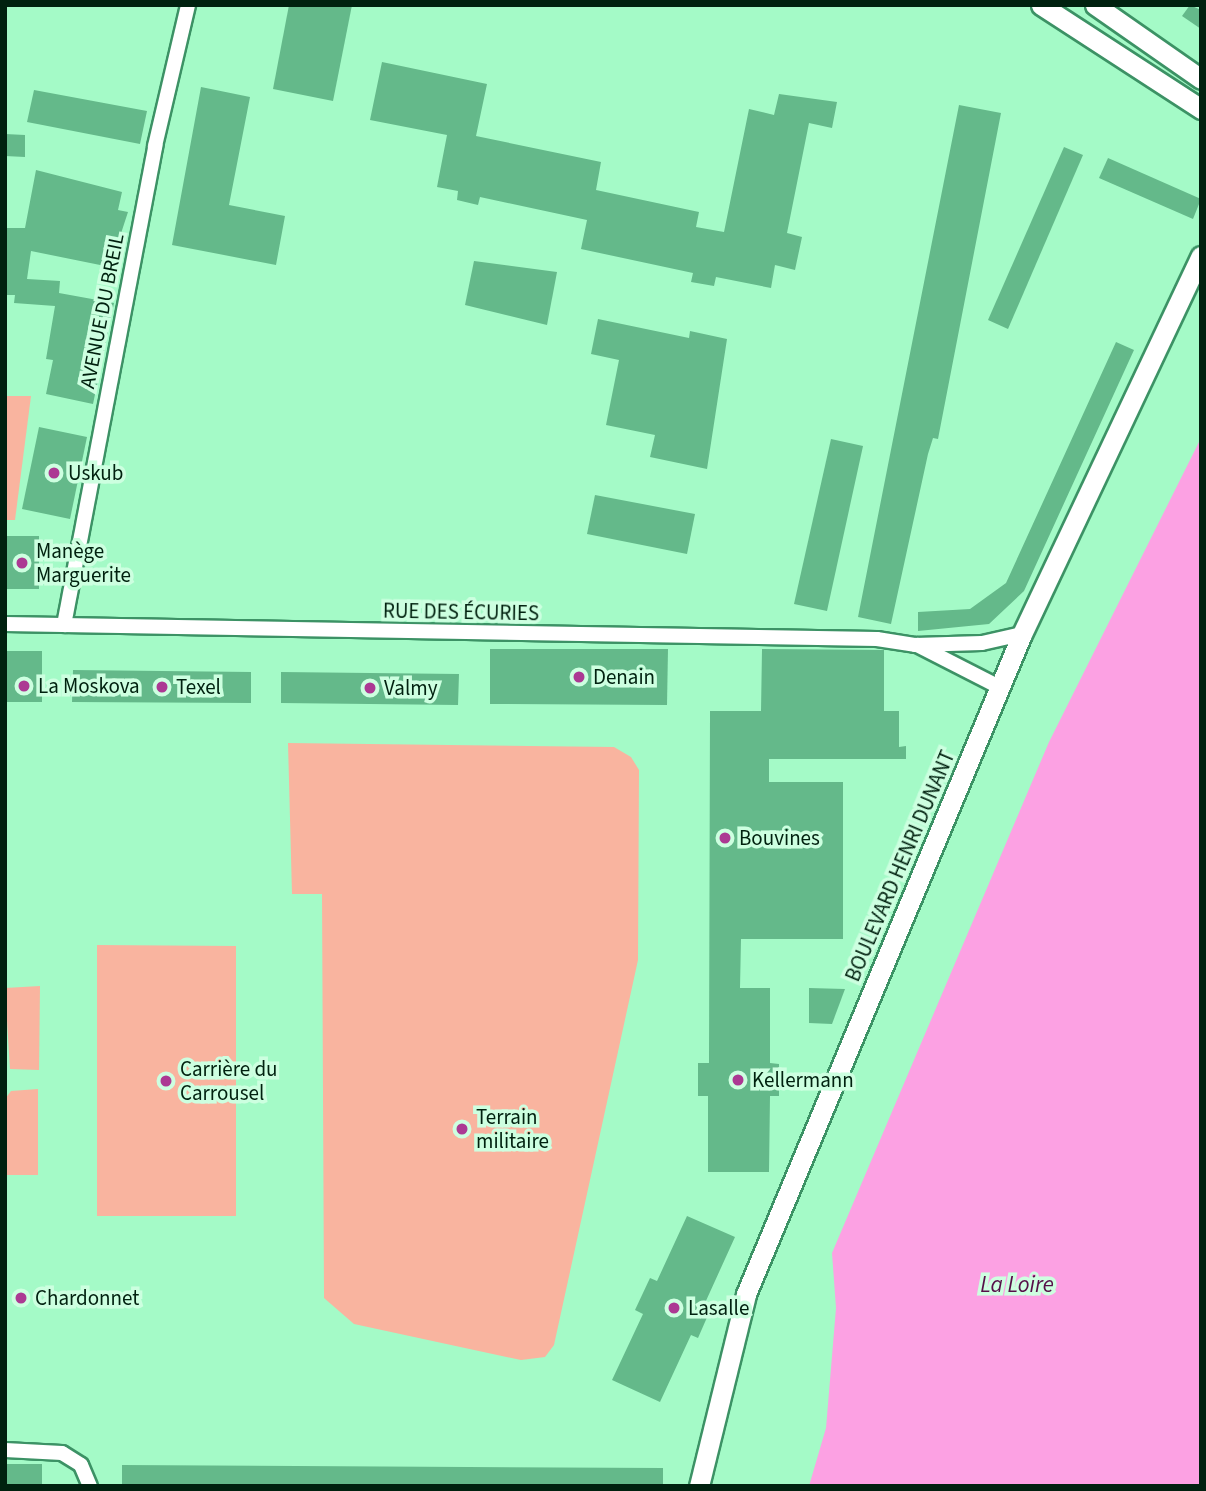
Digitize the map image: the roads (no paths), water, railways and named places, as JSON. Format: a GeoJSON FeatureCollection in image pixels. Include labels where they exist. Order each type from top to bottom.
{"type":"FeatureCollection","features":[{"type":"Feature","properties":{"kind":"main road"},"geometry":{"type":"LineString","coordinates":[[1041,5],[1201,109]]}},
{"type":"Feature","properties":{"kind":"main road"},"geometry":{"type":"LineString","coordinates":[[1095,5],[1201,79]]}},
{"type":"Feature","properties":{"kind":"main road"},"geometry":{"type":"LineString","coordinates":[[1187,281],[1201,241]]}},
{"type":"Feature","properties":{"kind":"main road"},"geometry":{"type":"LineString","coordinates":[[1187,281],[1201,256]]}},
{"type":"Feature","properties":{"kind":"main road","name":"BOULEVARD HENRI DUNANT"},"geometry":{"type":"LineString","coordinates":[[699,1486],[746,1294],[1022,634],[1187,281]]}},
{"type":"Feature","properties":{"kind":"street","name":"AVENUE DU BREIL"},"geometry":{"type":"LineString","coordinates":[[64,625],[155,146],[188,5]]}},
{"type":"Feature","properties":{"kind":"street","name":"RUE DES ÉCURIES"},"geometry":{"type":"LineString","coordinates":[[5,624],[756,636],[915,645],[982,643],[1022,634]]}},
{"type":"Feature","properties":{"kind":"street","name":"RUE DES ÉCURIES"},"geometry":{"type":"LineString","coordinates":[[915,645],[999,687]]}},
{"type":"Feature","properties":{"kind":"street"},"geometry":{"type":"LineString","coordinates":[[5,1450],[62,1453],[81,1465],[90,1486]]}},
{"type":"Feature","properties":{"kind":"water","name":"La Loire"},"geometry":{"type":"Polygon","coordinates":[[[1201,438],[1201,1486],[809,1486],[826,1428],[836,1308],[832,1253],[1049,742],[1201,438]]]}},
{"type":"Feature","properties":{"kind":"place","name":"Uskub"},"geometry":{"type":"Point","coordinates":[54,473]}},
{"type":"Feature","properties":{"kind":"place","name":"Manège Marguerite"},"geometry":{"type":"Point","coordinates":[22,563]}},
{"type":"Feature","properties":{"kind":"place","name":"Denain"},"geometry":{"type":"Point","coordinates":[579,677]}},
{"type":"Feature","properties":{"kind":"place","name":"La Moskova"},"geometry":{"type":"Point","coordinates":[24,686]}},
{"type":"Feature","properties":{"kind":"place","name":"Texel"},"geometry":{"type":"Point","coordinates":[162,687]}},
{"type":"Feature","properties":{"kind":"place","name":"Valmy"},"geometry":{"type":"Point","coordinates":[370,688]}},
{"type":"Feature","properties":{"kind":"place","name":"Bouvines"},"geometry":{"type":"Point","coordinates":[725,838]}},
{"type":"Feature","properties":{"kind":"place","name":"Kellermann"},"geometry":{"type":"Point","coordinates":[738,1080]}},
{"type":"Feature","properties":{"kind":"place","name":"Carrière du Carrousel"},"geometry":{"type":"Point","coordinates":[166,1081]}},
{"type":"Feature","properties":{"kind":"place","name":"Terrain militaire"},"geometry":{"type":"Point","coordinates":[462,1129]}},
{"type":"Feature","properties":{"kind":"place","name":"Chardonnet"},"geometry":{"type":"Point","coordinates":[21,1298]}},
{"type":"Feature","properties":{"kind":"place","name":"Lasalle"},"geometry":{"type":"Point","coordinates":[674,1308]}}]}
